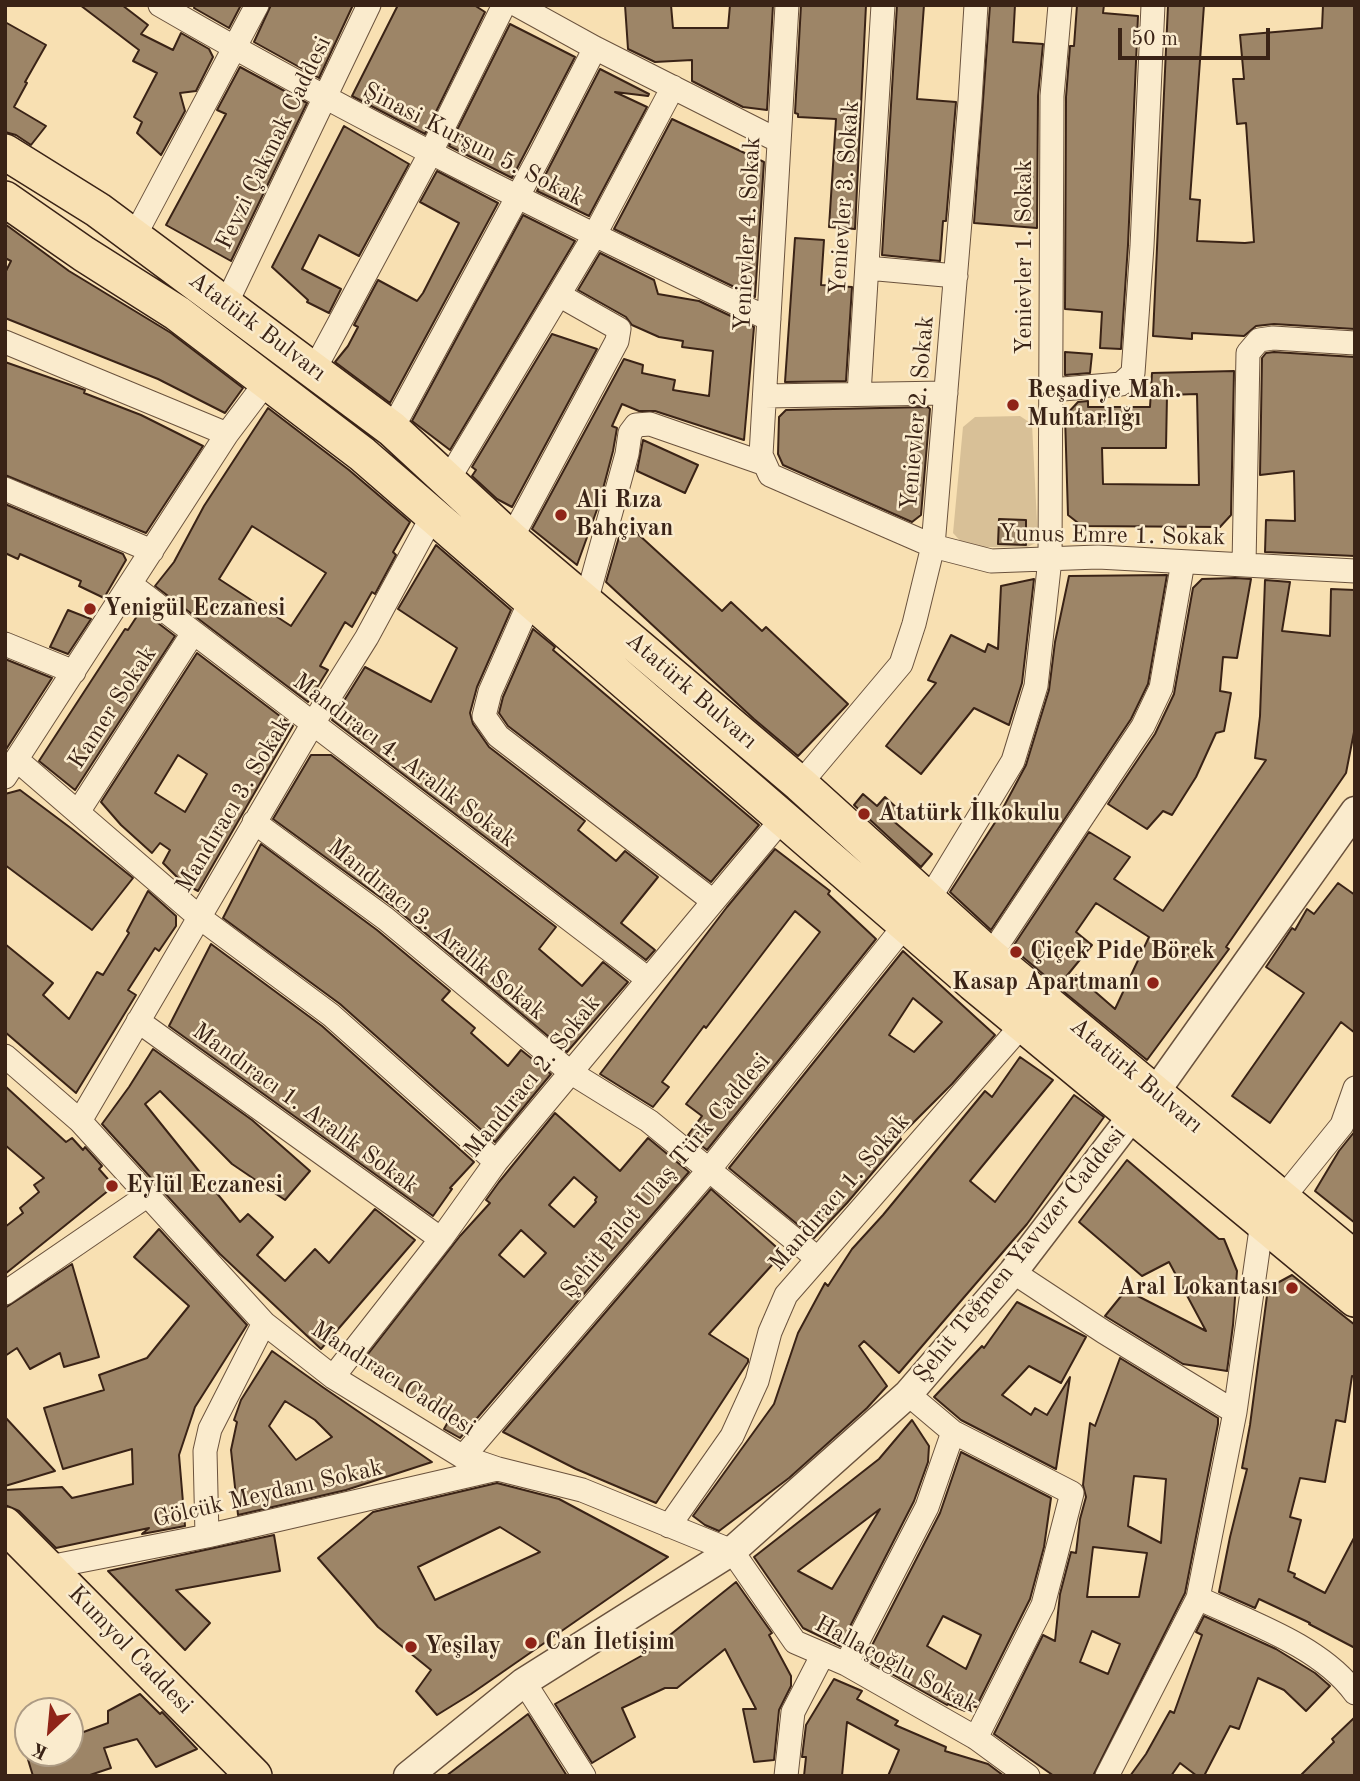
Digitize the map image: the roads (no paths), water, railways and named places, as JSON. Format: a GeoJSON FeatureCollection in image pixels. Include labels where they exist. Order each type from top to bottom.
{"type":"FeatureCollection","features":[{"type":"Feature","properties":{"kind":"main road","name":"Atatürk Bulvarı"},"geometry":{"type":"LineString","coordinates":[[5,152],[98,210],[392,429],[511,539],[800,784],[1023,1024],[1144,1103]]}},
{"type":"Feature","properties":{"kind":"main road","name":"Atatürk Bulvarı"},"geometry":{"type":"LineString","coordinates":[[5,199],[84,254],[177,313],[362,454],[783,818],[917,913],[990,956],[1144,1103],[1272,1210],[1355,1299]]}},
{"type":"Feature","properties":{"kind":"main road","name":"Atatürk Bulvarı"},"geometry":{"type":"LineString","coordinates":[[1272,1210],[1355,1259]]}},
{"type":"Feature","properties":{"kind":"main road","name":"Kumyol Caddesi"},"geometry":{"type":"LineString","coordinates":[[5,1525],[28,1557],[254,1776]]}},
{"type":"Feature","properties":{"kind":"street","name":"Şinasi Kurşun 5. Sokak"},"geometry":{"type":"LineString","coordinates":[[160,5],[324,98],[594,236],[769,319]]}},
{"type":"Feature","properties":{"kind":"street"},"geometry":{"type":"LineString","coordinates":[[135,237],[257,5]]}},
{"type":"Feature","properties":{"kind":"street","name":"Fevzi Çakmak Caddesi"},"geometry":{"type":"LineString","coordinates":[[226,304],[369,5]]}},
{"type":"Feature","properties":{"kind":"street"},"geometry":{"type":"LineString","coordinates":[[314,370],[431,152],[504,5]]}},
{"type":"Feature","properties":{"kind":"street"},"geometry":{"type":"LineString","coordinates":[[517,5],[594,48],[779,141]]}},
{"type":"Feature","properties":{"kind":"street","name":"Yenievler 4. Sokak"},"geometry":{"type":"LineString","coordinates":[[765,464],[761,456],[787,5]]}},
{"type":"Feature","properties":{"kind":"street","name":"Yenievler 3. Sokak"},"geometry":{"type":"LineString","coordinates":[[859,394],[883,5]]}},
{"type":"Feature","properties":{"kind":"street","name":"Yenievler 2. Sokak"},"geometry":{"type":"LineString","coordinates":[[800,784],[901,664],[933,546],[976,5]]}},
{"type":"Feature","properties":{"kind":"street","name":"Yenievler 1. Sokak"},"geometry":{"type":"LineString","coordinates":[[917,913],[1013,761],[1036,686],[1050,559],[1052,96],[1060,5]]}},
{"type":"Feature","properties":{"kind":"street"},"geometry":{"type":"LineString","coordinates":[[1051,390],[1121,384],[1133,373],[1153,5]]}},
{"type":"Feature","properties":{"kind":"street"},"geometry":{"type":"LineString","coordinates":[[392,429],[518,196],[594,48]]}},
{"type":"Feature","properties":{"kind":"street"},"geometry":{"type":"LineString","coordinates":[[448,480],[594,236],[673,87]]}},
{"type":"Feature","properties":{"kind":"street"},"geometry":{"type":"LineString","coordinates":[[867,268],[956,276]]}},
{"type":"Feature","properties":{"kind":"street"},"geometry":{"type":"LineString","coordinates":[[511,539],[617,341],[620,329],[559,295]]}},
{"type":"Feature","properties":{"kind":"street"},"geometry":{"type":"LineString","coordinates":[[1244,565],[1248,353],[1259,341],[1273,338],[1355,343]]}},
{"type":"Feature","properties":{"kind":"street"},"geometry":{"type":"LineString","coordinates":[[5,342],[227,434]]}},
{"type":"Feature","properties":{"kind":"street"},"geometry":{"type":"LineString","coordinates":[[267,381],[227,434],[11,768],[78,812],[199,917],[331,1015],[496,1162]]}},
{"type":"Feature","properties":{"kind":"street"},"geometry":{"type":"LineString","coordinates":[[765,396],[946,393]]}},
{"type":"Feature","properties":{"kind":"street","name":"Yunus Emre 1. Sokak"},"geometry":{"type":"LineString","coordinates":[[586,601],[627,454],[630,433],[636,425],[650,424],[765,464],[770,475],[933,546],[990,561],[1098,558],[1355,571]]}},
{"type":"Feature","properties":{"kind":"street"},"geometry":{"type":"LineString","coordinates":[[5,489],[152,551]]}},
{"type":"Feature","properties":{"kind":"street","name":"Mandıracı 3. Sokak"},"geometry":{"type":"LineString","coordinates":[[80,1121],[254,822],[367,637],[433,515]]}},
{"type":"Feature","properties":{"kind":"street"},"geometry":{"type":"LineString","coordinates":[[990,956],[1149,713],[1161,688],[1183,562]]}},
{"type":"Feature","properties":{"kind":"street","name":"Mandıracı 4. Aralık Sokak"},"geometry":{"type":"LineString","coordinates":[[130,584],[648,979]]}},
{"type":"Feature","properties":{"kind":"street"},"geometry":{"type":"LineString","coordinates":[[531,599],[490,692],[484,716],[498,736],[713,901]]}},
{"type":"Feature","properties":{"kind":"street","name":"Kamer Sokak"},"geometry":{"type":"LineString","coordinates":[[78,812],[193,633]]}},
{"type":"Feature","properties":{"kind":"street"},"geometry":{"type":"LineString","coordinates":[[5,644],[74,671]]}},
{"type":"Feature","properties":{"kind":"street","name":"Şehit Teğmen Yavuzer Caddesi"},"geometry":{"type":"LineString","coordinates":[[408,1776],[524,1682],[732,1551],[908,1394],[1013,1272],[1144,1103],[1355,811]]}},
{"type":"Feature","properties":{"kind":"street","name":"Mandıracı 2. Sokak"},"geometry":{"type":"LineString","coordinates":[[333,1377],[441,1239],[496,1162],[783,818]]}},
{"type":"Feature","properties":{"kind":"street","name":"Mandıracı 3. Aralık Sokak"},"geometry":{"type":"LineString","coordinates":[[254,822],[386,919],[570,1072],[649,1121],[817,1258]]}},
{"type":"Feature","properties":{"kind":"street","name":"Şehit Pilot Ulaş Türk Caddesi"},"geometry":{"type":"LineString","coordinates":[[463,1457],[708,1171],[917,913]]}},
{"type":"Feature","properties":{"kind":"street","name":"Mandıracı 1. Aralık Sokak"},"geometry":{"type":"LineString","coordinates":[[138,1021],[441,1239]]}},
{"type":"Feature","properties":{"kind":"street","name":"Mandıracı 1. Sokak"},"geometry":{"type":"LineString","coordinates":[[669,1526],[732,1436],[757,1381],[770,1332],[786,1294],[1023,1024]]}},
{"type":"Feature","properties":{"kind":"street","name":"Mandıracı Caddesi"},"geometry":{"type":"LineString","coordinates":[[5,1056],[80,1121],[264,1323],[333,1377],[463,1457],[498,1469],[582,1490],[732,1551]]}},
{"type":"Feature","properties":{"kind":"street"},"geometry":{"type":"LineString","coordinates":[[1107,1776],[1198,1598],[1272,1210],[1348,1125],[1355,1088]]}},
{"type":"Feature","properties":{"kind":"street"},"geometry":{"type":"LineString","coordinates":[[5,1293],[149,1195]]}},
{"type":"Feature","properties":{"kind":"street"},"geometry":{"type":"LineString","coordinates":[[1013,1272],[1104,1332],[1235,1412]]}},
{"type":"Feature","properties":{"kind":"street"},"geometry":{"type":"LineString","coordinates":[[207,1536],[205,1451],[210,1429],[264,1323]]}},
{"type":"Feature","properties":{"kind":"street"},"geometry":{"type":"LineString","coordinates":[[908,1394],[953,1432],[1072,1493],[1043,1605],[976,1738]]}},
{"type":"Feature","properties":{"kind":"street"},"geometry":{"type":"LineString","coordinates":[[846,1664],[927,1507],[953,1432]]}},
{"type":"Feature","properties":{"kind":"street","name":"Gölcük Meydanı Sokak"},"geometry":{"type":"LineString","coordinates":[[28,1557],[207,1536],[498,1469]]}},
{"type":"Feature","properties":{"kind":"street","name":"Hallaçoğlu Sokak"},"geometry":{"type":"LineString","coordinates":[[732,1551],[795,1642],[846,1664],[976,1738],[1028,1776]]}},
{"type":"Feature","properties":{"kind":"street"},"geometry":{"type":"LineString","coordinates":[[1198,1598],[1307,1650],[1351,1677]]}},
{"type":"Feature","properties":{"kind":"street"},"geometry":{"type":"LineString","coordinates":[[786,1776],[793,1712],[823,1654]]}},
{"type":"Feature","properties":{"kind":"street"},"geometry":{"type":"LineString","coordinates":[[524,1682],[584,1776]]}},
{"type":"Feature","properties":{"kind":"place","name":"Reşadiye Mah. Muhtarlığı"},"geometry":{"type":"Point","coordinates":[1013,405]}},
{"type":"Feature","properties":{"kind":"place","name":"Ali Rıza Bahçivan"},"geometry":{"type":"Point","coordinates":[561,515]}},
{"type":"Feature","properties":{"kind":"place","name":"Yenigül Eczanesi"},"geometry":{"type":"Point","coordinates":[90,609]}},
{"type":"Feature","properties":{"kind":"place","name":"Atatürk İlkokulu"},"geometry":{"type":"Point","coordinates":[864,814]}},
{"type":"Feature","properties":{"kind":"place","name":"Çiçek Pide Börek"},"geometry":{"type":"Point","coordinates":[1016,952]}},
{"type":"Feature","properties":{"kind":"place","name":"Kasap Apartmanı"},"geometry":{"type":"Point","coordinates":[1153,983]}},
{"type":"Feature","properties":{"kind":"place","name":"Eylül Eczanesi"},"geometry":{"type":"Point","coordinates":[112,1186]}},
{"type":"Feature","properties":{"kind":"place","name":"Aral Lokantası"},"geometry":{"type":"Point","coordinates":[1292,1288]}},
{"type":"Feature","properties":{"kind":"place","name":"Can İletişim"},"geometry":{"type":"Point","coordinates":[531,1643]}},
{"type":"Feature","properties":{"kind":"place","name":"Yeşilay"},"geometry":{"type":"Point","coordinates":[411,1647]}}]}
